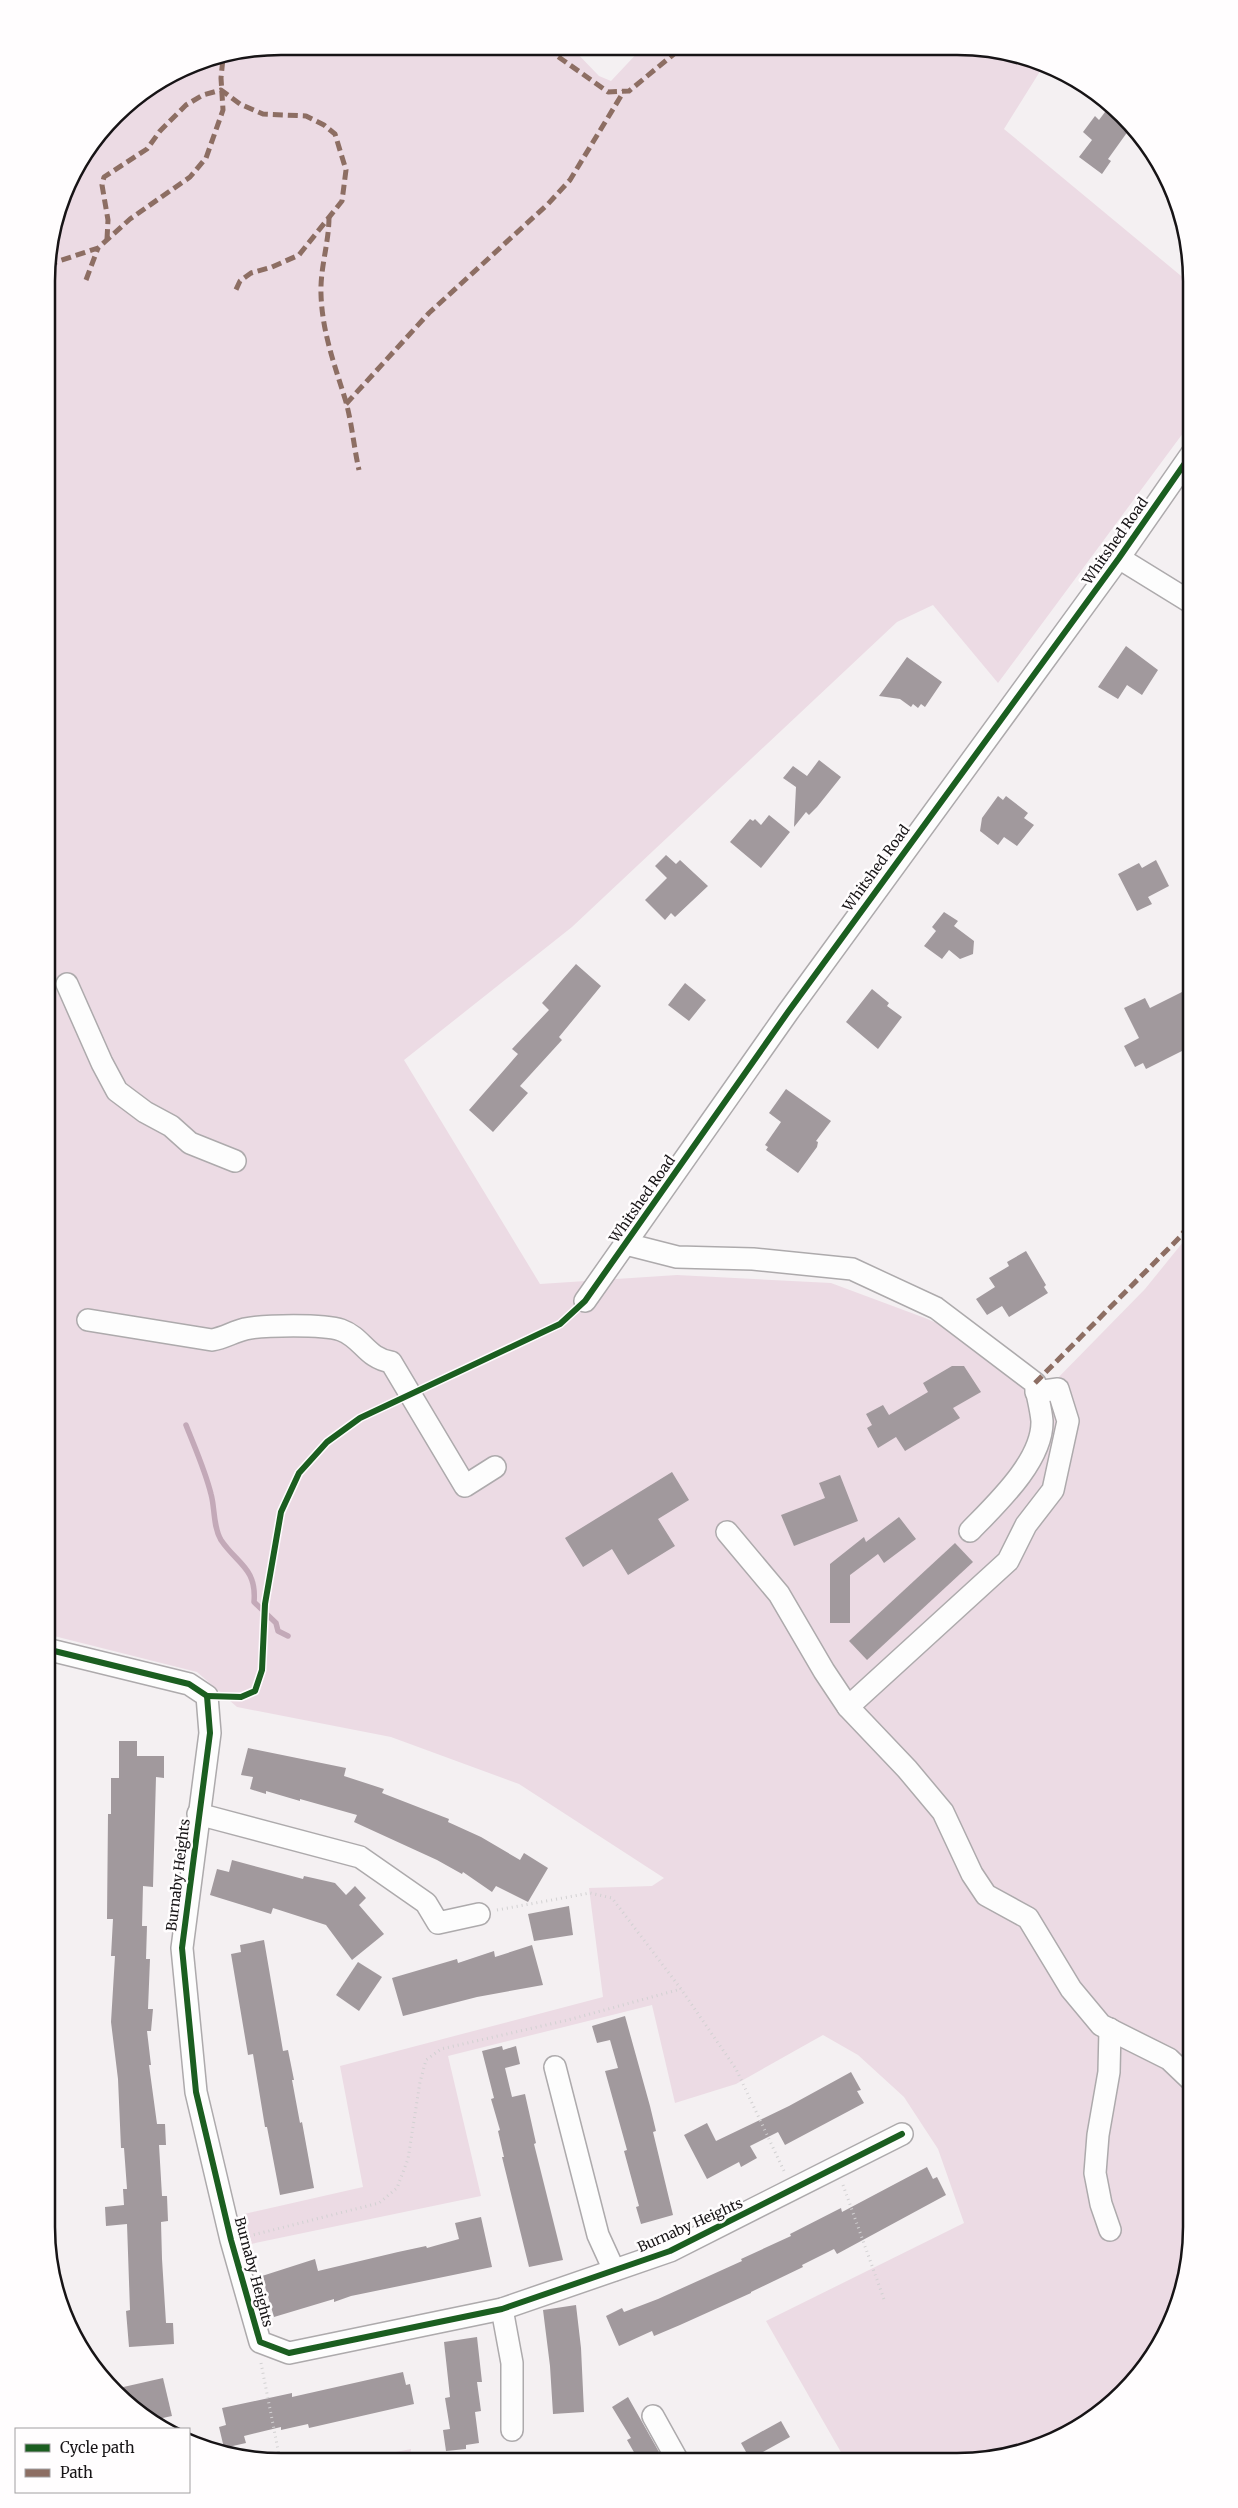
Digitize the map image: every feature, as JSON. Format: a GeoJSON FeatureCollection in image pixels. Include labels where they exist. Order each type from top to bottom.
{"type":"FeatureCollection","features":[{"type":"Feature","properties":{"kind":"street","name":"Whitshed Road"},"geometry":{"type":"LineString","coordinates":[[585,1301],[828,957],[1119,558],[1183,466]]}},
{"type":"Feature","properties":{"kind":"street"},"geometry":{"type":"LineString","coordinates":[[1119,558],[1183,597]]}},
{"type":"Feature","properties":{"kind":"street"},"geometry":{"type":"LineString","coordinates":[[66,984],[102,1064],[117,1091],[145,1112],[171,1126],[190,1143],[235,1161]]}},
{"type":"Feature","properties":{"kind":"street","name":"Whitshed Road"},"geometry":{"type":"LineString","coordinates":[[626,1244],[678,1257],[753,1259],[852,1269],[936,1308],[1036,1387]]}},
{"type":"Feature","properties":{"kind":"street"},"geometry":{"type":"LineString","coordinates":[[88,1320],[212,1340],[226,1337],[245,1329],[320,1325],[340,1330],[350,1334],[379,1360],[391,1362],[465,1486],[495,1467]]}},
{"type":"Feature","properties":{"kind":"street"},"geometry":{"type":"LineString","coordinates":[[848,1707],[1008,1561],[1026,1525],[1053,1490],[1063,1452],[1068,1421],[1058,1389],[1036,1387],[1042,1422],[1035,1450],[1009,1490],[970,1532]]}},
{"type":"Feature","properties":{"kind":"street"},"geometry":{"type":"LineString","coordinates":[[727,1532],[779,1594],[824,1671],[848,1707],[907,1769],[943,1812],[972,1874],[986,1895],[1028,1918],[1071,1989],[1101,2025],[1169,2059],[1183,2072]]}},
{"type":"Feature","properties":{"kind":"street"},"geometry":{"type":"LineString","coordinates":[[55,1651],[189,1684],[207,1696]]}},
{"type":"Feature","properties":{"kind":"street","name":"Burnaby Heights"},"geometry":{"type":"LineString","coordinates":[[207,1696],[210,1733],[182,1948],[196,2092],[231,2240],[260,2342],[289,2353],[502,2310],[670,2251],[902,2134]]}},
{"type":"Feature","properties":{"kind":"street","name":"Burnaby Heights"},"geometry":{"type":"LineString","coordinates":[[198,1814],[360,1856],[426,1903],[438,1923],[479,1914]]}},
{"type":"Feature","properties":{"kind":"street"},"geometry":{"type":"LineString","coordinates":[[1110,2029],[1109,2072],[1098,2135],[1095,2173],[1101,2204],[1110,2230]]}},
{"type":"Feature","properties":{"kind":"street"},"geometry":{"type":"LineString","coordinates":[[555,2067],[598,2235],[614,2270]]}},
{"type":"Feature","properties":{"kind":"street"},"geometry":{"type":"LineString","coordinates":[[502,2310],[512,2363],[512,2430]]}},
{"type":"Feature","properties":{"kind":"street"},"geometry":{"type":"LineString","coordinates":[[652,2416],[673,2453]]}},
{"type":"Feature","properties":{"kind":"path"},"geometry":{"type":"LineString","coordinates":[[207,1696],[241,1697],[255,1691],[262,1670],[265,1604],[280,1512],[299,1473],[327,1442],[360,1418],[560,1324],[585,1301]]}},
{"type":"Feature","properties":{"kind":"path"},"geometry":{"type":"LineString","coordinates":[[479,1914],[590,1893],[612,1898],[681,1989],[736,2069],[793,2190]]}},
{"type":"Feature","properties":{"kind":"path"},"geometry":{"type":"LineString","coordinates":[[231,2240],[379,2204],[397,2188],[408,2159],[420,2082],[426,2060],[441,2049],[568,2020],[681,1989]]}},
{"type":"Feature","properties":{"kind":"path"},"geometry":{"type":"LineString","coordinates":[[837,2167],[885,2302]]}},
{"type":"Feature","properties":{"kind":"path"},"geometry":{"type":"LineString","coordinates":[[260,2342],[261,2372],[278,2453]]}},
{"type":"Feature","properties":{"kind":"shaded area"},"geometry":{"type":"Polygon","coordinates":[[[266,55],[579,55],[599,76],[611,81],[635,55],[972,55],[1001,59],[1040,71],[1004,129],[1183,278],[1183,433],[998,683],[933,605],[897,622],[572,927],[404,1060],[540,1284],[677,1275],[831,1283],[925,1318],[1029,1363],[1049,1387],[1145,1289],[1183,1242],[1183,2242],[1179,2271],[1171,2300],[1160,2327],[1145,2353],[1117,2387],[1095,2406],[1057,2430],[1030,2441],[1001,2449],[972,2453],[841,2453],[766,2321],[964,2223],[938,2149],[904,2097],[858,2055],[823,2035],[736,2084],[675,2103],[652,2005],[448,2056],[481,2196],[251,2244],[244,2214],[363,2187],[340,2066],[603,1997],[589,1888],[652,1886],[664,1878],[519,1784],[391,1737],[237,1707],[197,1672],[55,1636],[55,266],[63,222],[78,181],[93,155],[111,132],[132,111],[155,93],[181,78],[208,67],[237,59],[266,55]]]}},
{"type":"Feature","properties":{"kind":"shaded area"},"geometry":{"type":"Polygon","coordinates":[[[411,2449],[411,2453],[391,2453],[411,2449]]]}},
{"type":"Feature","properties":{"kind":"building"},"geometry":{"type":"Polygon","coordinates":[[[1106,111],[1127,132],[1108,159],[1111,161],[1102,174],[1079,157],[1092,140],[1083,132],[1095,116],[1099,120],[1106,111]]]}},
{"type":"Feature","properties":{"kind":"building"},"geometry":{"type":"Polygon","coordinates":[[[1126,646],[1158,670],[1142,695],[1127,685],[1118,699],[1098,687],[1126,646]]]}},
{"type":"Feature","properties":{"kind":"building"},"geometry":{"type":"Polygon","coordinates":[[[907,657],[942,682],[925,707],[921,704],[918,708],[913,704],[911,707],[900,699],[879,696],[907,657]]]}},
{"type":"Feature","properties":{"kind":"building"},"geometry":{"type":"Polygon","coordinates":[[[819,760],[841,777],[817,807],[809,815],[806,812],[794,827],[796,787],[783,778],[793,766],[807,776],[819,760]]]}},
{"type":"Feature","properties":{"kind":"building"},"geometry":{"type":"Polygon","coordinates":[[[998,796],[1003,800],[1006,796],[1028,813],[1024,818],[1034,825],[1017,846],[1004,837],[998,845],[980,831],[982,818],[998,796]]]}},
{"type":"Feature","properties":{"kind":"building"},"geometry":{"type":"Polygon","coordinates":[[[769,815],[790,832],[761,868],[730,842],[750,819],[753,821],[755,819],[761,825],[769,815]]]}},
{"type":"Feature","properties":{"kind":"building"},"geometry":{"type":"Polygon","coordinates":[[[666,855],[676,864],[680,860],[708,886],[675,917],[671,913],[665,920],[645,900],[667,878],[655,866],[666,855]]]}},
{"type":"Feature","properties":{"kind":"building"},"geometry":{"type":"Polygon","coordinates":[[[1156,860],[1169,886],[1148,897],[1152,904],[1137,911],[1118,874],[1139,863],[1142,868],[1156,860]]]}},
{"type":"Feature","properties":{"kind":"building"},"geometry":{"type":"Polygon","coordinates":[[[944,912],[958,921],[954,926],[974,941],[973,954],[960,959],[949,950],[942,959],[924,946],[936,931],[932,927],[944,912]]]}},
{"type":"Feature","properties":{"kind":"building"},"geometry":{"type":"Polygon","coordinates":[[[576,964],[601,986],[559,1037],[562,1040],[520,1086],[528,1093],[493,1132],[469,1110],[518,1054],[512,1049],[549,1010],[542,1003],[576,964]]]}},
{"type":"Feature","properties":{"kind":"building"},"geometry":{"type":"Polygon","coordinates":[[[685,983],[706,1000],[689,1021],[668,1005],[685,983]]]}},
{"type":"Feature","properties":{"kind":"building"},"geometry":{"type":"Polygon","coordinates":[[[872,989],[889,1003],[887,1006],[902,1017],[878,1049],[846,1022],[872,989]]]}},
{"type":"Feature","properties":{"kind":"building"},"geometry":{"type":"Polygon","coordinates":[[[1183,992],[1183,1050],[1146,1069],[1143,1063],[1135,1067],[1124,1046],[1139,1038],[1124,1008],[1145,998],[1150,1008],[1183,992]]]}},
{"type":"Feature","properties":{"kind":"building"},"geometry":{"type":"Polygon","coordinates":[[[786,1089],[831,1121],[816,1141],[818,1142],[817,1147],[798,1173],[766,1150],[768,1147],[765,1145],[781,1122],[769,1113],[786,1089]]]}},
{"type":"Feature","properties":{"kind":"building"},"geometry":{"type":"Polygon","coordinates":[[[1026,1251],[1046,1285],[1044,1287],[1048,1293],[1009,1317],[1002,1306],[987,1315],[976,1299],[995,1287],[989,1278],[1009,1266],[1007,1262],[1026,1251]]]}},
{"type":"Feature","properties":{"kind":"building"},"geometry":{"type":"Polygon","coordinates":[[[952,1366],[964,1366],[981,1392],[953,1408],[960,1418],[905,1451],[896,1437],[878,1448],[867,1428],[872,1425],[866,1414],[883,1405],[889,1415],[928,1392],[923,1383],[952,1366]]]}},
{"type":"Feature","properties":{"kind":"building"},"geometry":{"type":"Polygon","coordinates":[[[672,1472],[689,1500],[658,1519],[675,1546],[628,1575],[612,1549],[583,1567],[565,1538],[672,1472]]]}},
{"type":"Feature","properties":{"kind":"building"},"geometry":{"type":"Polygon","coordinates":[[[840,1475],[858,1521],[794,1546],[781,1515],[825,1498],[819,1483],[840,1475]]]}},
{"type":"Feature","properties":{"kind":"building"},"geometry":{"type":"Polygon","coordinates":[[[899,1517],[916,1539],[884,1563],[878,1554],[850,1575],[850,1623],[830,1623],[830,1564],[864,1537],[866,1542],[899,1517]]]}},
{"type":"Feature","properties":{"kind":"building"},"geometry":{"type":"Polygon","coordinates":[[[955,1543],[973,1562],[867,1660],[849,1641],[955,1543]]]}},
{"type":"Feature","properties":{"kind":"building"},"geometry":{"type":"Polygon","coordinates":[[[119,1741],[137,1741],[137,1756],[164,1756],[164,1778],[156,1777],[153,1887],[143,1886],[142,1926],[147,1926],[146,1959],[150,1959],[148,2009],[153,2009],[151,2031],[147,2031],[151,2065],[149,2065],[157,2124],[165,2124],[166,2145],[159,2145],[162,2196],[167,2196],[168,2221],[161,2222],[162,2259],[166,2323],[173,2323],[174,2344],[129,2347],[126,2311],[130,2310],[127,2224],[106,2226],[105,2207],[124,2205],[123,2189],[127,2189],[124,2148],[121,2148],[118,2079],[111,2022],[115,1956],[111,1956],[113,1919],[107,1919],[108,1814],[111,1814],[111,1778],[119,1778],[119,1741]]]}},
{"type":"Feature","properties":{"kind":"building"},"geometry":{"type":"Polygon","coordinates":[[[248,1748],[346,1768],[344,1776],[384,1789],[382,1793],[449,1819],[448,1822],[481,1837],[520,1860],[524,1853],[548,1868],[528,1902],[496,1886],[492,1892],[463,1872],[462,1874],[437,1860],[354,1822],[357,1815],[300,1799],[300,1801],[266,1791],[266,1794],[250,1789],[253,1777],[241,1775],[248,1748]]]}},
{"type":"Feature","properties":{"kind":"building"},"geometry":{"type":"Polygon","coordinates":[[[232,1860],[303,1879],[304,1876],[335,1883],[346,1895],[355,1886],[366,1898],[359,1905],[384,1934],[352,1960],[326,1925],[273,1908],[271,1914],[210,1895],[217,1869],[229,1872],[232,1860]]]}},
{"type":"Feature","properties":{"kind":"building"},"geometry":{"type":"Polygon","coordinates":[[[569,1906],[573,1935],[534,1941],[528,1914],[569,1906]]]}},
{"type":"Feature","properties":{"kind":"building"},"geometry":{"type":"Polygon","coordinates":[[[264,1940],[283,2051],[288,2050],[300,2123],[302,2122],[314,2188],[280,2195],[267,2127],[265,2127],[253,2054],[248,2055],[231,1954],[241,1952],[240,1945],[264,1940]]]}},
{"type":"Feature","properties":{"kind":"building"},"geometry":{"type":"Polygon","coordinates":[[[532,1945],[543,1985],[477,1997],[403,2016],[392,1978],[457,1959],[458,1963],[494,1951],[495,1957],[532,1945]]]}},
{"type":"Feature","properties":{"kind":"building"},"geometry":{"type":"Polygon","coordinates":[[[358,1962],[382,1977],[359,2011],[336,1995],[358,1962]]]}},
{"type":"Feature","properties":{"kind":"building"},"geometry":{"type":"Polygon","coordinates":[[[625,2016],[650,2106],[656,2131],[653,2132],[673,2215],[641,2224],[636,2207],[639,2206],[624,2151],[627,2150],[605,2071],[618,2068],[610,2040],[597,2043],[592,2026],[625,2016]]]}},
{"type":"Feature","properties":{"kind":"building"},"geometry":{"type":"Polygon","coordinates":[[[502,2046],[503,2050],[516,2046],[520,2064],[505,2068],[512,2097],[525,2094],[536,2143],[534,2144],[563,2260],[529,2267],[502,2157],[504,2157],[498,2131],[500,2130],[491,2099],[494,2098],[482,2051],[502,2046]]]}},
{"type":"Feature","properties":{"kind":"building"},"geometry":{"type":"Polygon","coordinates":[[[851,2072],[861,2090],[857,2091],[864,2103],[785,2145],[778,2132],[750,2146],[757,2158],[741,2167],[739,2162],[707,2179],[684,2135],[707,2123],[716,2141],[789,2106],[851,2072]]]}},
{"type":"Feature","properties":{"kind":"building"},"geometry":{"type":"Polygon","coordinates":[[[927,2167],[933,2179],[937,2177],[946,2195],[837,2254],[834,2249],[751,2293],[654,2336],[652,2331],[619,2346],[606,2316],[622,2308],[624,2312],[658,2299],[742,2261],[741,2259],[791,2236],[790,2234],[841,2208],[842,2212],[927,2167]]]}},
{"type":"Feature","properties":{"kind":"building"},"geometry":{"type":"Polygon","coordinates":[[[481,2217],[492,2267],[351,2296],[334,2302],[334,2299],[274,2317],[262,2276],[315,2259],[318,2271],[426,2246],[427,2248],[459,2239],[455,2223],[481,2217]]]}},
{"type":"Feature","properties":{"kind":"building"},"geometry":{"type":"Polygon","coordinates":[[[576,2305],[581,2348],[584,2412],[553,2414],[550,2366],[543,2310],[576,2305]]]}},
{"type":"Feature","properties":{"kind":"building"},"geometry":{"type":"Polygon","coordinates":[[[477,2337],[482,2382],[477,2382],[481,2411],[475,2412],[479,2443],[466,2445],[466,2449],[446,2451],[443,2430],[450,2429],[445,2398],[450,2397],[444,2342],[477,2337]]]}},
{"type":"Feature","properties":{"kind":"building"},"geometry":{"type":"Polygon","coordinates":[[[403,2372],[406,2385],[410,2384],[414,2404],[309,2428],[308,2424],[281,2430],[281,2427],[244,2436],[246,2443],[229,2447],[223,2445],[219,2427],[226,2425],[222,2408],[292,2393],[292,2397],[403,2372]]]}},
{"type":"Feature","properties":{"kind":"building"},"geometry":{"type":"Polygon","coordinates":[[[163,2378],[172,2416],[161,2418],[121,2387],[163,2378]]]}},
{"type":"Feature","properties":{"kind":"building"},"geometry":{"type":"Polygon","coordinates":[[[628,2397],[659,2452],[634,2453],[627,2440],[631,2438],[612,2407],[628,2397]]]}},
{"type":"Feature","properties":{"kind":"building"},"geometry":{"type":"Polygon","coordinates":[[[781,2421],[790,2437],[761,2453],[747,2453],[741,2443],[781,2421]]]}},
{"type":"Feature","properties":{"kind":"waterway"},"geometry":{"type":"LineString","coordinates":[[186,1425],[209,1485],[218,1535],[249,1574],[254,1591],[254,1602],[276,1623],[278,1631],[288,1636]]}},
{"type":"Feature","properties":{"kind":"marked path"},"geometry":{"type":"LineString","coordinates":[[556,55],[608,92],[629,91],[673,55]]}},
{"type":"Feature","properties":{"kind":"marked path"},"geometry":{"type":"LineString","coordinates":[[56,262],[98,248],[130,219],[190,177],[206,158],[223,110],[221,78],[223,63]]}},
{"type":"Feature","properties":{"kind":"marked path"},"geometry":{"type":"LineString","coordinates":[[107,239],[108,220],[102,185],[104,177],[147,149],[160,131],[186,105],[203,95],[221,90],[240,104],[263,114],[306,116],[324,125],[335,134],[346,170],[342,201],[299,255],[272,267],[251,273],[240,281],[234,294]]}},
{"type":"Feature","properties":{"kind":"marked path"},"geometry":{"type":"LineString","coordinates":[[346,404],[429,313],[548,204],[570,180],[624,91]]}},
{"type":"Feature","properties":{"kind":"marked path"},"geometry":{"type":"LineString","coordinates":[[329,217],[321,284],[322,308],[330,349],[348,410],[359,470]]}},
{"type":"Feature","properties":{"kind":"marked path"},"geometry":{"type":"LineString","coordinates":[[86,280],[98,248]]}},
{"type":"Feature","properties":{"kind":"marked path"},"geometry":{"type":"LineString","coordinates":[[1035,1383],[1183,1233]]}},
{"type":"Feature","properties":{"kind":"cycle path"},"geometry":{"type":"LineString","coordinates":[[207,1696],[241,1697],[255,1691],[262,1670],[265,1604],[281,1512],[299,1473],[327,1442],[360,1418],[560,1324],[585,1301],[788,1012],[1119,558],[1183,466]]}},
{"type":"Feature","properties":{"kind":"cycle path"},"geometry":{"type":"LineString","coordinates":[[55,1651],[189,1684],[207,1696]]}},
{"type":"Feature","properties":{"kind":"cycle path"},"geometry":{"type":"LineString","coordinates":[[207,1696],[210,1733],[182,1948],[196,2092],[231,2240],[260,2342],[289,2353],[502,2309],[670,2251],[902,2134]]}}]}
